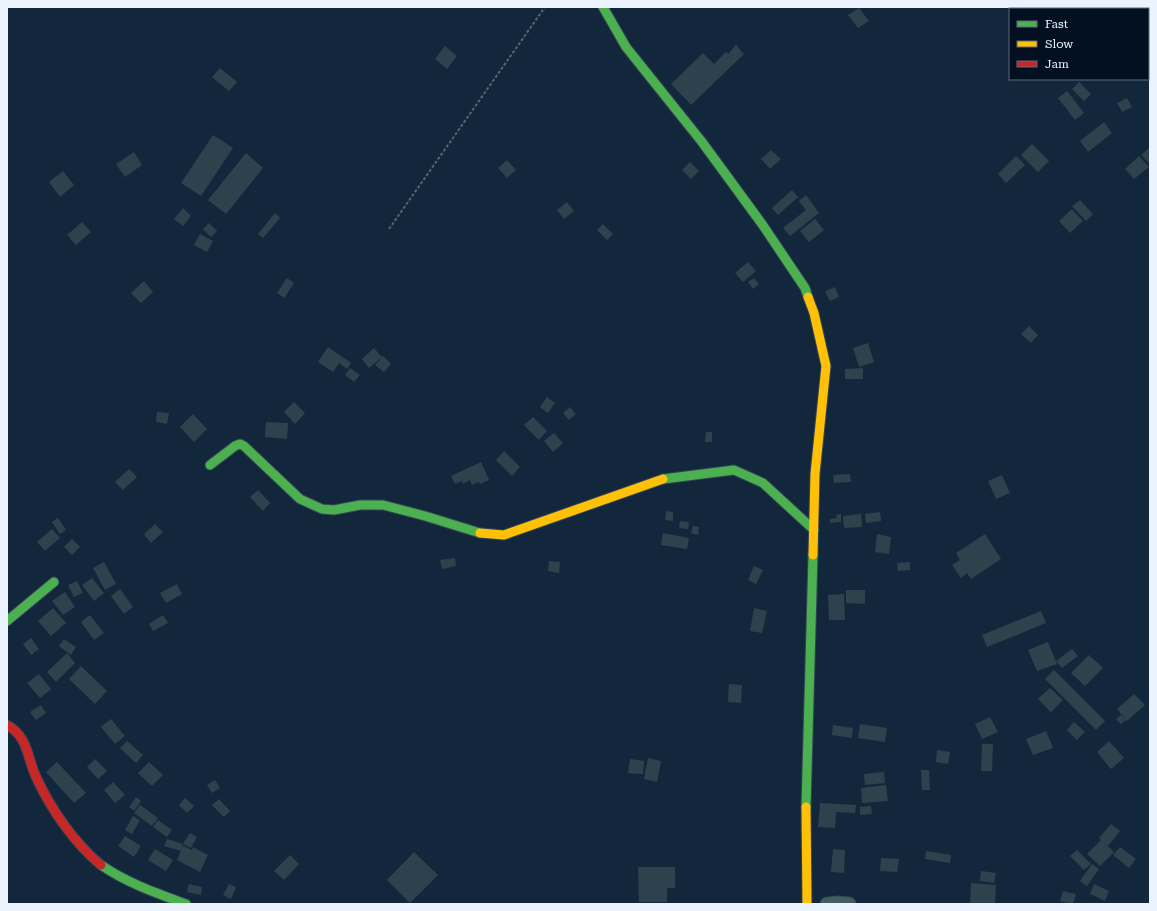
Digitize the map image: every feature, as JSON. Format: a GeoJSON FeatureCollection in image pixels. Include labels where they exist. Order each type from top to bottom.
{"type":"FeatureCollection","features":[{"type":"Feature","properties":{"kind":"street"},"geometry":{"type":"LineString","coordinates":[[603,7],[626,47],[711,155],[762,224],[805,288],[814,312],[826,366],[815,474],[806,816],[807,904]]}},
{"type":"Feature","properties":{"kind":"street"},"geometry":{"type":"LineString","coordinates":[[210,466],[235,446],[240,444],[244,446],[300,499],[322,509],[334,510],[360,505],[383,504],[483,534],[504,535],[661,480],[734,470],[763,483],[814,530]]}},
{"type":"Feature","properties":{"kind":"street"},"geometry":{"type":"LineString","coordinates":[[7,621],[54,582]]}},
{"type":"Feature","properties":{"kind":"street"},"geometry":{"type":"LineString","coordinates":[[7,725],[12,727],[24,741],[37,779],[65,826],[88,854],[113,873],[148,891],[186,904]]}},
{"type":"Feature","properties":{"kind":"street"},"geometry":{"type":"LineString","coordinates":[[828,904],[849,904]]}},
{"type":"Feature","properties":{"kind":"path"},"geometry":{"type":"LineString","coordinates":[[389,229],[546,7]]}},
{"type":"Feature","properties":{"kind":"building"},"geometry":{"type":"Polygon","coordinates":[[[859,8],[869,21],[858,28],[848,15],[859,8]]]}},
{"type":"Feature","properties":{"kind":"building"},"geometry":{"type":"Polygon","coordinates":[[[736,45],[744,54],[691,105],[671,84],[703,53],[714,64],[726,52],[728,54],[736,45]]]}},
{"type":"Feature","properties":{"kind":"building"},"geometry":{"type":"Polygon","coordinates":[[[445,46],[457,56],[447,69],[435,59],[445,46]]]}},
{"type":"Feature","properties":{"kind":"building"},"geometry":{"type":"Polygon","coordinates":[[[220,68],[237,82],[229,91],[212,77],[220,68]]]}},
{"type":"Feature","properties":{"kind":"building"},"geometry":{"type":"Polygon","coordinates":[[[1079,82],[1091,94],[1084,101],[1072,89],[1079,82]]]}},
{"type":"Feature","properties":{"kind":"building"},"geometry":{"type":"Polygon","coordinates":[[[1067,91],[1084,113],[1075,120],[1058,98],[1067,91]]]}},
{"type":"Feature","properties":{"kind":"building"},"geometry":{"type":"Polygon","coordinates":[[[1127,98],[1132,107],[1122,112],[1117,103],[1127,98]]]}},
{"type":"Feature","properties":{"kind":"building"},"geometry":{"type":"Polygon","coordinates":[[[1104,122],[1112,133],[1088,152],[1080,141],[1104,122]]]}},
{"type":"Feature","properties":{"kind":"building"},"geometry":{"type":"Polygon","coordinates":[[[213,135],[233,148],[201,196],[181,183],[213,135]]]}},
{"type":"Feature","properties":{"kind":"building"},"geometry":{"type":"Polygon","coordinates":[[[1032,144],[1049,161],[1038,172],[1021,155],[1032,144]]]}},
{"type":"Feature","properties":{"kind":"building"},"geometry":{"type":"Polygon","coordinates":[[[1150,147],[1150,164],[1141,155],[1150,147]]]}},
{"type":"Feature","properties":{"kind":"building"},"geometry":{"type":"Polygon","coordinates":[[[771,150],[781,159],[770,169],[761,159],[771,150]]]}},
{"type":"Feature","properties":{"kind":"building"},"geometry":{"type":"Polygon","coordinates":[[[134,152],[142,165],[125,177],[116,164],[134,152]]]}},
{"type":"Feature","properties":{"kind":"building"},"geometry":{"type":"Polygon","coordinates":[[[246,153],[263,168],[226,214],[208,200],[246,153]]]}},
{"type":"Feature","properties":{"kind":"building"},"geometry":{"type":"Polygon","coordinates":[[[1016,156],[1025,165],[1006,183],[998,174],[1016,156]]]}},
{"type":"Feature","properties":{"kind":"building"},"geometry":{"type":"Polygon","coordinates":[[[1139,156],[1149,167],[1134,179],[1125,169],[1139,156]]]}},
{"type":"Feature","properties":{"kind":"building"},"geometry":{"type":"Polygon","coordinates":[[[507,160],[516,170],[507,178],[498,168],[507,160]]]}},
{"type":"Feature","properties":{"kind":"building"},"geometry":{"type":"Polygon","coordinates":[[[690,162],[699,171],[691,179],[682,170],[690,162]]]}},
{"type":"Feature","properties":{"kind":"building"},"geometry":{"type":"Polygon","coordinates":[[[63,171],[74,185],[60,197],[49,182],[63,171]]]}},
{"type":"Feature","properties":{"kind":"building"},"geometry":{"type":"Polygon","coordinates":[[[792,190],[798,197],[778,215],[772,208],[792,190]]]}},
{"type":"Feature","properties":{"kind":"building"},"geometry":{"type":"Polygon","coordinates":[[[806,195],[819,213],[790,236],[783,228],[806,210],[799,201],[806,195]]]}},
{"type":"Feature","properties":{"kind":"building"},"geometry":{"type":"Polygon","coordinates":[[[1080,200],[1093,214],[1086,221],[1072,206],[1080,200]]]}},
{"type":"Feature","properties":{"kind":"building"},"geometry":{"type":"Polygon","coordinates":[[[567,202],[574,211],[564,219],[557,210],[567,202]]]}},
{"type":"Feature","properties":{"kind":"building"},"geometry":{"type":"Polygon","coordinates":[[[183,208],[191,216],[183,226],[174,219],[183,208]]]}},
{"type":"Feature","properties":{"kind":"building"},"geometry":{"type":"Polygon","coordinates":[[[1072,209],[1083,221],[1070,233],[1059,221],[1072,209]]]}},
{"type":"Feature","properties":{"kind":"building"},"geometry":{"type":"Polygon","coordinates":[[[275,213],[280,218],[263,238],[258,234],[275,213]]]}},
{"type":"Feature","properties":{"kind":"building"},"geometry":{"type":"Polygon","coordinates":[[[815,219],[824,230],[809,242],[800,231],[815,219]]]}},
{"type":"Feature","properties":{"kind":"building"},"geometry":{"type":"Polygon","coordinates":[[[82,222],[91,232],[76,245],[67,235],[82,222]]]}},
{"type":"Feature","properties":{"kind":"building"},"geometry":{"type":"Polygon","coordinates":[[[209,223],[217,231],[211,237],[203,229],[209,223]]]}},
{"type":"Feature","properties":{"kind":"building"},"geometry":{"type":"Polygon","coordinates":[[[603,224],[613,234],[607,240],[597,230],[603,224]]]}},
{"type":"Feature","properties":{"kind":"building"},"geometry":{"type":"Polygon","coordinates":[[[200,234],[213,241],[207,252],[194,245],[200,234]]]}},
{"type":"Feature","properties":{"kind":"building"},"geometry":{"type":"Polygon","coordinates":[[[748,262],[756,271],[743,282],[735,273],[748,262]]]}},
{"type":"Feature","properties":{"kind":"building"},"geometry":{"type":"Polygon","coordinates":[[[287,278],[294,283],[284,298],[277,293],[287,278]]]}},
{"type":"Feature","properties":{"kind":"building"},"geometry":{"type":"Polygon","coordinates":[[[754,278],[759,284],[753,289],[748,282],[754,278]]]}},
{"type":"Feature","properties":{"kind":"building"},"geometry":{"type":"Polygon","coordinates":[[[144,281],[153,292],[141,303],[131,293],[144,281]]]}},
{"type":"Feature","properties":{"kind":"building"},"geometry":{"type":"Polygon","coordinates":[[[835,287],[839,297],[830,301],[825,291],[835,287]]]}},
{"type":"Feature","properties":{"kind":"building"},"geometry":{"type":"Polygon","coordinates":[[[1029,326],[1038,335],[1031,343],[1021,334],[1029,326]]]}},
{"type":"Feature","properties":{"kind":"building"},"geometry":{"type":"Polygon","coordinates":[[[868,343],[874,362],[859,367],[853,348],[868,343]]]}},
{"type":"Feature","properties":{"kind":"building"},"geometry":{"type":"Polygon","coordinates":[[[328,347],[351,363],[347,369],[339,363],[333,372],[318,362],[328,347]]]}},
{"type":"Feature","properties":{"kind":"building"},"geometry":{"type":"Polygon","coordinates":[[[374,348],[382,357],[369,368],[362,359],[374,348]]]}},
{"type":"Feature","properties":{"kind":"building"},"geometry":{"type":"Polygon","coordinates":[[[383,356],[391,364],[384,372],[375,365],[383,356]]]}},
{"type":"Feature","properties":{"kind":"building"},"geometry":{"type":"Polygon","coordinates":[[[350,368],[360,375],[354,382],[345,375],[350,368]]]}},
{"type":"Feature","properties":{"kind":"building"},"geometry":{"type":"Polygon","coordinates":[[[863,368],[863,379],[845,379],[845,369],[863,368]]]}},
{"type":"Feature","properties":{"kind":"building"},"geometry":{"type":"Polygon","coordinates":[[[547,397],[555,403],[548,413],[540,407],[547,397]]]}},
{"type":"Feature","properties":{"kind":"building"},"geometry":{"type":"Polygon","coordinates":[[[294,402],[305,413],[295,424],[284,412],[294,402]]]}},
{"type":"Feature","properties":{"kind":"building"},"geometry":{"type":"Polygon","coordinates":[[[570,407],[576,414],[569,420],[563,413],[570,407]]]}},
{"type":"Feature","properties":{"kind":"building"},"geometry":{"type":"Polygon","coordinates":[[[157,412],[169,413],[167,424],[156,422],[157,412]]]}},
{"type":"Feature","properties":{"kind":"building"},"geometry":{"type":"Polygon","coordinates":[[[193,414],[207,429],[194,442],[180,427],[193,414]]]}},
{"type":"Feature","properties":{"kind":"building"},"geometry":{"type":"Polygon","coordinates":[[[533,417],[547,431],[539,440],[524,425],[533,417]]]}},
{"type":"Feature","properties":{"kind":"building"},"geometry":{"type":"Polygon","coordinates":[[[266,422],[288,423],[287,439],[265,437],[266,422]]]}},
{"type":"Feature","properties":{"kind":"building"},"geometry":{"type":"Polygon","coordinates":[[[706,432],[712,432],[712,442],[705,442],[706,432]]]}},
{"type":"Feature","properties":{"kind":"building"},"geometry":{"type":"Polygon","coordinates":[[[554,433],[563,443],[553,452],[544,441],[554,433]]]}},
{"type":"Feature","properties":{"kind":"building"},"geometry":{"type":"Polygon","coordinates":[[[504,451],[520,467],[512,476],[496,460],[504,451]]]}},
{"type":"Feature","properties":{"kind":"building"},"geometry":{"type":"Polygon","coordinates":[[[481,462],[489,480],[480,484],[478,482],[472,485],[470,480],[463,484],[462,481],[455,484],[451,476],[481,462]]]}},
{"type":"Feature","properties":{"kind":"building"},"geometry":{"type":"Polygon","coordinates":[[[129,469],[137,477],[123,490],[115,482],[129,469]]]}},
{"type":"Feature","properties":{"kind":"building"},"geometry":{"type":"Polygon","coordinates":[[[850,474],[851,482],[834,483],[833,475],[850,474]]]}},
{"type":"Feature","properties":{"kind":"building"},"geometry":{"type":"Polygon","coordinates":[[[1002,475],[1010,493],[996,499],[988,481],[1002,475]]]}},
{"type":"Feature","properties":{"kind":"building"},"geometry":{"type":"Polygon","coordinates":[[[258,490],[270,503],[263,511],[250,497],[258,490]]]}},
{"type":"Feature","properties":{"kind":"building"},"geometry":{"type":"Polygon","coordinates":[[[666,511],[673,512],[673,521],[665,520],[666,511]]]}},
{"type":"Feature","properties":{"kind":"building"},"geometry":{"type":"Polygon","coordinates":[[[880,512],[881,521],[866,523],[865,514],[880,512]]]}},
{"type":"Feature","properties":{"kind":"building"},"geometry":{"type":"Polygon","coordinates":[[[841,514],[841,522],[830,523],[830,519],[837,518],[836,515],[841,514]]]}},
{"type":"Feature","properties":{"kind":"building"},"geometry":{"type":"Polygon","coordinates":[[[861,514],[862,527],[844,528],[843,516],[861,514]]]}},
{"type":"Feature","properties":{"kind":"building"},"geometry":{"type":"Polygon","coordinates":[[[58,518],[66,530],[60,534],[52,522],[58,518]]]}},
{"type":"Feature","properties":{"kind":"building"},"geometry":{"type":"Polygon","coordinates":[[[680,521],[689,522],[688,529],[679,528],[680,521]]]}},
{"type":"Feature","properties":{"kind":"building"},"geometry":{"type":"Polygon","coordinates":[[[155,524],[163,532],[151,543],[144,534],[155,524]]]}},
{"type":"Feature","properties":{"kind":"building"},"geometry":{"type":"Polygon","coordinates":[[[693,526],[699,527],[698,535],[691,533],[693,526]]]}},
{"type":"Feature","properties":{"kind":"building"},"geometry":{"type":"Polygon","coordinates":[[[52,529],[60,538],[45,551],[37,542],[52,529]]]}},
{"type":"Feature","properties":{"kind":"building"},"geometry":{"type":"Polygon","coordinates":[[[663,533],[689,538],[687,549],[661,545],[663,533]]]}},
{"type":"Feature","properties":{"kind":"building"},"geometry":{"type":"Polygon","coordinates":[[[877,534],[891,537],[889,554],[875,552],[877,534]]]}},
{"type":"Feature","properties":{"kind":"building"},"geometry":{"type":"Polygon","coordinates":[[[985,534],[1001,559],[971,579],[967,573],[961,578],[952,565],[960,560],[956,553],[985,534]]]}},
{"type":"Feature","properties":{"kind":"building"},"geometry":{"type":"Polygon","coordinates":[[[72,539],[80,547],[72,555],[64,547],[72,539]]]}},
{"type":"Feature","properties":{"kind":"building"},"geometry":{"type":"Polygon","coordinates":[[[455,558],[456,566],[442,569],[440,560],[455,558]]]}},
{"type":"Feature","properties":{"kind":"building"},"geometry":{"type":"Polygon","coordinates":[[[549,561],[560,562],[559,573],[548,571],[549,561]]]}},
{"type":"Feature","properties":{"kind":"building"},"geometry":{"type":"Polygon","coordinates":[[[104,562],[116,584],[105,590],[93,568],[104,562]]]}},
{"type":"Feature","properties":{"kind":"building"},"geometry":{"type":"Polygon","coordinates":[[[910,562],[910,570],[898,571],[897,563],[910,562]]]}},
{"type":"Feature","properties":{"kind":"building"},"geometry":{"type":"Polygon","coordinates":[[[754,566],[763,570],[756,584],[748,580],[754,566]]]}},
{"type":"Feature","properties":{"kind":"building"},"geometry":{"type":"Polygon","coordinates":[[[92,578],[104,593],[94,601],[82,585],[92,578]]]}},
{"type":"Feature","properties":{"kind":"building"},"geometry":{"type":"Polygon","coordinates":[[[77,581],[83,593],[74,597],[68,585],[77,581]]]}},
{"type":"Feature","properties":{"kind":"building"},"geometry":{"type":"Polygon","coordinates":[[[177,584],[182,594],[166,603],[160,593],[177,584]]]}},
{"type":"Feature","properties":{"kind":"building"},"geometry":{"type":"Polygon","coordinates":[[[120,589],[133,607],[124,614],[111,596],[120,589]]]}},
{"type":"Feature","properties":{"kind":"building"},"geometry":{"type":"Polygon","coordinates":[[[846,590],[865,590],[865,604],[846,603],[846,590]]]}},
{"type":"Feature","properties":{"kind":"building"},"geometry":{"type":"Polygon","coordinates":[[[65,592],[75,607],[63,615],[52,601],[65,592]]]}},
{"type":"Feature","properties":{"kind":"building"},"geometry":{"type":"Polygon","coordinates":[[[844,594],[845,620],[829,620],[828,595],[844,594]]]}},
{"type":"Feature","properties":{"kind":"building"},"geometry":{"type":"Polygon","coordinates":[[[53,608],[66,623],[51,636],[38,621],[53,608]]]}},
{"type":"Feature","properties":{"kind":"building"},"geometry":{"type":"Polygon","coordinates":[[[754,608],[767,611],[762,633],[750,631],[754,608]]]}},
{"type":"Feature","properties":{"kind":"building"},"geometry":{"type":"Polygon","coordinates":[[[1041,611],[1046,623],[987,647],[982,635],[1041,611]]]}},
{"type":"Feature","properties":{"kind":"building"},"geometry":{"type":"Polygon","coordinates":[[[90,615],[104,633],[94,640],[81,622],[90,615]]]}},
{"type":"Feature","properties":{"kind":"building"},"geometry":{"type":"Polygon","coordinates":[[[163,615],[168,623],[153,631],[149,624],[163,615]]]}},
{"type":"Feature","properties":{"kind":"building"},"geometry":{"type":"Polygon","coordinates":[[[31,638],[39,649],[31,655],[23,644],[31,638]]]}},
{"type":"Feature","properties":{"kind":"building"},"geometry":{"type":"Polygon","coordinates":[[[64,639],[76,647],[71,655],[59,646],[64,639]]]}},
{"type":"Feature","properties":{"kind":"building"},"geometry":{"type":"Polygon","coordinates":[[[1048,642],[1057,664],[1037,671],[1028,650],[1048,642]]]}},
{"type":"Feature","properties":{"kind":"building"},"geometry":{"type":"Polygon","coordinates":[[[1072,649],[1078,656],[1062,668],[1056,661],[1072,649]]]}},
{"type":"Feature","properties":{"kind":"building"},"geometry":{"type":"Polygon","coordinates":[[[67,653],[75,663],[56,682],[47,672],[67,653]]]}},
{"type":"Feature","properties":{"kind":"building"},"geometry":{"type":"Polygon","coordinates":[[[1089,655],[1103,668],[1085,686],[1071,673],[1089,655]]]}},
{"type":"Feature","properties":{"kind":"building"},"geometry":{"type":"Polygon","coordinates":[[[81,666],[107,691],[95,704],[69,679],[81,666]]]}},
{"type":"Feature","properties":{"kind":"building"},"geometry":{"type":"Polygon","coordinates":[[[1054,670],[1105,721],[1096,730],[1045,679],[1054,670]]]}},
{"type":"Feature","properties":{"kind":"building"},"geometry":{"type":"Polygon","coordinates":[[[39,674],[51,689],[40,698],[27,683],[39,674]]]}},
{"type":"Feature","properties":{"kind":"building"},"geometry":{"type":"Polygon","coordinates":[[[729,684],[742,685],[741,703],[728,702],[729,684]]]}},
{"type":"Feature","properties":{"kind":"building"},"geometry":{"type":"Polygon","coordinates":[[[1050,688],[1063,700],[1051,712],[1038,699],[1050,688]]]}},
{"type":"Feature","properties":{"kind":"building"},"geometry":{"type":"Polygon","coordinates":[[[1134,694],[1145,705],[1127,721],[1117,709],[1134,694]]]}},
{"type":"Feature","properties":{"kind":"building"},"geometry":{"type":"Polygon","coordinates":[[[41,705],[46,713],[36,720],[30,712],[41,705]]]}},
{"type":"Feature","properties":{"kind":"building"},"geometry":{"type":"Polygon","coordinates":[[[1121,715],[1126,720],[1121,724],[1116,719],[1121,715]]]}},
{"type":"Feature","properties":{"kind":"building"},"geometry":{"type":"Polygon","coordinates":[[[990,717],[998,732],[982,739],[975,724],[990,717]]]}},
{"type":"Feature","properties":{"kind":"building"},"geometry":{"type":"Polygon","coordinates":[[[111,719],[125,736],[115,744],[101,727],[111,719]]]}},
{"type":"Feature","properties":{"kind":"building"},"geometry":{"type":"Polygon","coordinates":[[[1074,722],[1085,732],[1077,740],[1067,730],[1074,722]]]}},
{"type":"Feature","properties":{"kind":"building"},"geometry":{"type":"Polygon","coordinates":[[[860,724],[887,728],[885,742],[858,738],[860,724]]]}},
{"type":"Feature","properties":{"kind":"building"},"geometry":{"type":"Polygon","coordinates":[[[833,725],[853,728],[852,738],[832,735],[833,725]]]}},
{"type":"Feature","properties":{"kind":"building"},"geometry":{"type":"Polygon","coordinates":[[[1046,731],[1053,748],[1033,755],[1026,739],[1046,731]]]}},
{"type":"Feature","properties":{"kind":"building"},"geometry":{"type":"Polygon","coordinates":[[[127,741],[143,755],[136,763],[120,748],[127,741]]]}},
{"type":"Feature","properties":{"kind":"building"},"geometry":{"type":"Polygon","coordinates":[[[1109,741],[1124,758],[1111,769],[1097,752],[1109,741]]]}},
{"type":"Feature","properties":{"kind":"building"},"geometry":{"type":"Polygon","coordinates":[[[982,744],[993,744],[992,771],[981,771],[982,744]]]}},
{"type":"Feature","properties":{"kind":"building"},"geometry":{"type":"Polygon","coordinates":[[[937,750],[950,752],[948,764],[936,762],[937,750]]]}},
{"type":"Feature","properties":{"kind":"building"},"geometry":{"type":"Polygon","coordinates":[[[648,758],[661,761],[657,782],[644,779],[648,758]]]}},
{"type":"Feature","properties":{"kind":"building"},"geometry":{"type":"Polygon","coordinates":[[[95,759],[107,771],[98,779],[87,767],[95,759]]]}},
{"type":"Feature","properties":{"kind":"building"},"geometry":{"type":"Polygon","coordinates":[[[630,759],[644,761],[643,774],[628,773],[630,759]]]}},
{"type":"Feature","properties":{"kind":"building"},"geometry":{"type":"Polygon","coordinates":[[[57,762],[86,793],[74,803],[46,772],[57,762]]]}},
{"type":"Feature","properties":{"kind":"building"},"geometry":{"type":"Polygon","coordinates":[[[149,762],[163,775],[152,786],[138,773],[149,762]]]}},
{"type":"Feature","properties":{"kind":"building"},"geometry":{"type":"Polygon","coordinates":[[[921,770],[929,770],[930,790],[922,790],[921,770]]]}},
{"type":"Feature","properties":{"kind":"building"},"geometry":{"type":"Polygon","coordinates":[[[884,772],[885,783],[865,785],[864,774],[884,772]]]}},
{"type":"Feature","properties":{"kind":"building"},"geometry":{"type":"Polygon","coordinates":[[[215,780],[220,788],[212,793],[207,785],[215,780]]]}},
{"type":"Feature","properties":{"kind":"building"},"geometry":{"type":"Polygon","coordinates":[[[113,782],[125,795],[115,803],[104,790],[113,782]]]}},
{"type":"Feature","properties":{"kind":"building"},"geometry":{"type":"Polygon","coordinates":[[[886,785],[888,801],[862,803],[861,788],[886,785]]]}},
{"type":"Feature","properties":{"kind":"building"},"geometry":{"type":"Polygon","coordinates":[[[136,797],[141,801],[134,811],[129,807],[136,797]]]}},
{"type":"Feature","properties":{"kind":"building"},"geometry":{"type":"Polygon","coordinates":[[[185,798],[194,806],[187,813],[179,805],[185,798]]]}},
{"type":"Feature","properties":{"kind":"building"},"geometry":{"type":"Polygon","coordinates":[[[219,799],[230,811],[224,817],[212,805],[219,799]]]}},
{"type":"Feature","properties":{"kind":"building"},"geometry":{"type":"Polygon","coordinates":[[[820,803],[856,805],[855,813],[836,812],[835,828],[818,827],[820,803]]]}},
{"type":"Feature","properties":{"kind":"building"},"geometry":{"type":"Polygon","coordinates":[[[140,805],[158,818],[152,826],[134,813],[140,805]]]}},
{"type":"Feature","properties":{"kind":"building"},"geometry":{"type":"Polygon","coordinates":[[[871,806],[872,814],[860,815],[860,807],[871,806]]]}},
{"type":"Feature","properties":{"kind":"building"},"geometry":{"type":"Polygon","coordinates":[[[133,816],[140,820],[132,834],[125,830],[133,816]]]}},
{"type":"Feature","properties":{"kind":"building"},"geometry":{"type":"Polygon","coordinates":[[[158,820],[172,830],[167,837],[153,827],[158,820]]]}},
{"type":"Feature","properties":{"kind":"building"},"geometry":{"type":"Polygon","coordinates":[[[1111,824],[1120,831],[1108,846],[1103,842],[1114,852],[1100,866],[1087,854],[1101,840],[1099,838],[1111,824]]]}},
{"type":"Feature","properties":{"kind":"building"},"geometry":{"type":"Polygon","coordinates":[[[190,833],[197,837],[191,848],[183,844],[190,833]]]}},
{"type":"Feature","properties":{"kind":"building"},"geometry":{"type":"Polygon","coordinates":[[[125,836],[141,846],[134,857],[118,846],[125,836]]]}},
{"type":"Feature","properties":{"kind":"building"},"geometry":{"type":"Polygon","coordinates":[[[167,839],[183,844],[181,851],[164,846],[167,839]]]}},
{"type":"Feature","properties":{"kind":"building"},"geometry":{"type":"Polygon","coordinates":[[[183,846],[192,850],[193,847],[208,855],[200,872],[177,860],[183,846]]]}},
{"type":"Feature","properties":{"kind":"building"},"geometry":{"type":"Polygon","coordinates":[[[1120,847],[1136,859],[1129,868],[1113,855],[1120,847]]]}},
{"type":"Feature","properties":{"kind":"building"},"geometry":{"type":"Polygon","coordinates":[[[155,849],[173,860],[166,871],[148,860],[155,849]]]}},
{"type":"Feature","properties":{"kind":"building"},"geometry":{"type":"Polygon","coordinates":[[[833,849],[845,850],[844,873],[831,872],[833,849]]]}},
{"type":"Feature","properties":{"kind":"building"},"geometry":{"type":"Polygon","coordinates":[[[1077,850],[1091,864],[1084,870],[1070,856],[1077,850]]]}},
{"type":"Feature","properties":{"kind":"building"},"geometry":{"type":"Polygon","coordinates":[[[926,851],[951,855],[950,863],[925,859],[926,851]]]}},
{"type":"Feature","properties":{"kind":"building"},"geometry":{"type":"Polygon","coordinates":[[[414,852],[438,875],[410,903],[387,880],[414,852]]]}},
{"type":"Feature","properties":{"kind":"building"},"geometry":{"type":"Polygon","coordinates":[[[290,855],[299,864],[284,880],[274,871],[290,855]]]}},
{"type":"Feature","properties":{"kind":"building"},"geometry":{"type":"Polygon","coordinates":[[[881,858],[899,859],[897,872],[880,871],[881,858]]]}},
{"type":"Feature","properties":{"kind":"building"},"geometry":{"type":"Polygon","coordinates":[[[1092,864],[1099,869],[1087,886],[1080,881],[1092,864]]]}},
{"type":"Feature","properties":{"kind":"building"},"geometry":{"type":"Polygon","coordinates":[[[638,867],[675,867],[675,888],[667,888],[667,902],[639,902],[638,867]]]}},
{"type":"Feature","properties":{"kind":"building"},"geometry":{"type":"Polygon","coordinates":[[[981,871],[996,873],[994,883],[980,881],[981,871]]]}},
{"type":"Feature","properties":{"kind":"building"},"geometry":{"type":"Polygon","coordinates":[[[971,883],[996,885],[995,904],[970,903],[971,883]]]}},
{"type":"Feature","properties":{"kind":"building"},"geometry":{"type":"Polygon","coordinates":[[[189,884],[202,887],[201,895],[187,892],[189,884]]]}},
{"type":"Feature","properties":{"kind":"building"},"geometry":{"type":"Polygon","coordinates":[[[229,884],[236,887],[231,899],[223,895],[229,884]]]}},
{"type":"Feature","properties":{"kind":"building"},"geometry":{"type":"Polygon","coordinates":[[[1094,884],[1109,891],[1105,901],[1090,894],[1094,884]]]}},
{"type":"Feature","properties":{"kind":"building"},"geometry":{"type":"Polygon","coordinates":[[[1063,891],[1076,894],[1073,904],[1060,901],[1063,891]]]}},
{"type":"Feature","properties":{"kind":"traffic: fast"},"geometry":{"type":"LineString","coordinates":[[603,7],[626,47],[702,142],[762,224],[805,288],[808,297]]}},
{"type":"Feature","properties":{"kind":"traffic: fast"},"geometry":{"type":"LineString","coordinates":[[210,465],[235,446],[240,444],[244,446],[300,499],[322,509],[334,510],[360,505],[383,505],[480,533]]}},
{"type":"Feature","properties":{"kind":"traffic: fast"},"geometry":{"type":"LineString","coordinates":[[663,479],[734,470],[763,483],[814,530]]}},
{"type":"Feature","properties":{"kind":"traffic: fast"},"geometry":{"type":"LineString","coordinates":[[806,807],[813,555]]}},
{"type":"Feature","properties":{"kind":"traffic: fast"},"geometry":{"type":"LineString","coordinates":[[7,621],[54,582]]}},
{"type":"Feature","properties":{"kind":"traffic: fast"},"geometry":{"type":"LineString","coordinates":[[101,865],[131,882],[186,904]]}},
{"type":"Feature","properties":{"kind":"traffic: slow"},"geometry":{"type":"LineString","coordinates":[[808,297],[814,313],[826,366],[815,474],[813,555]]}},
{"type":"Feature","properties":{"kind":"traffic: slow"},"geometry":{"type":"LineString","coordinates":[[480,533],[504,535],[663,479]]}},
{"type":"Feature","properties":{"kind":"traffic: slow"},"geometry":{"type":"LineString","coordinates":[[806,807],[807,904]]}},
{"type":"Feature","properties":{"kind":"traffic: jam"},"geometry":{"type":"LineString","coordinates":[[7,725],[14,730],[24,742],[37,779],[49,802],[64,825],[91,857],[101,865]]}}]}
